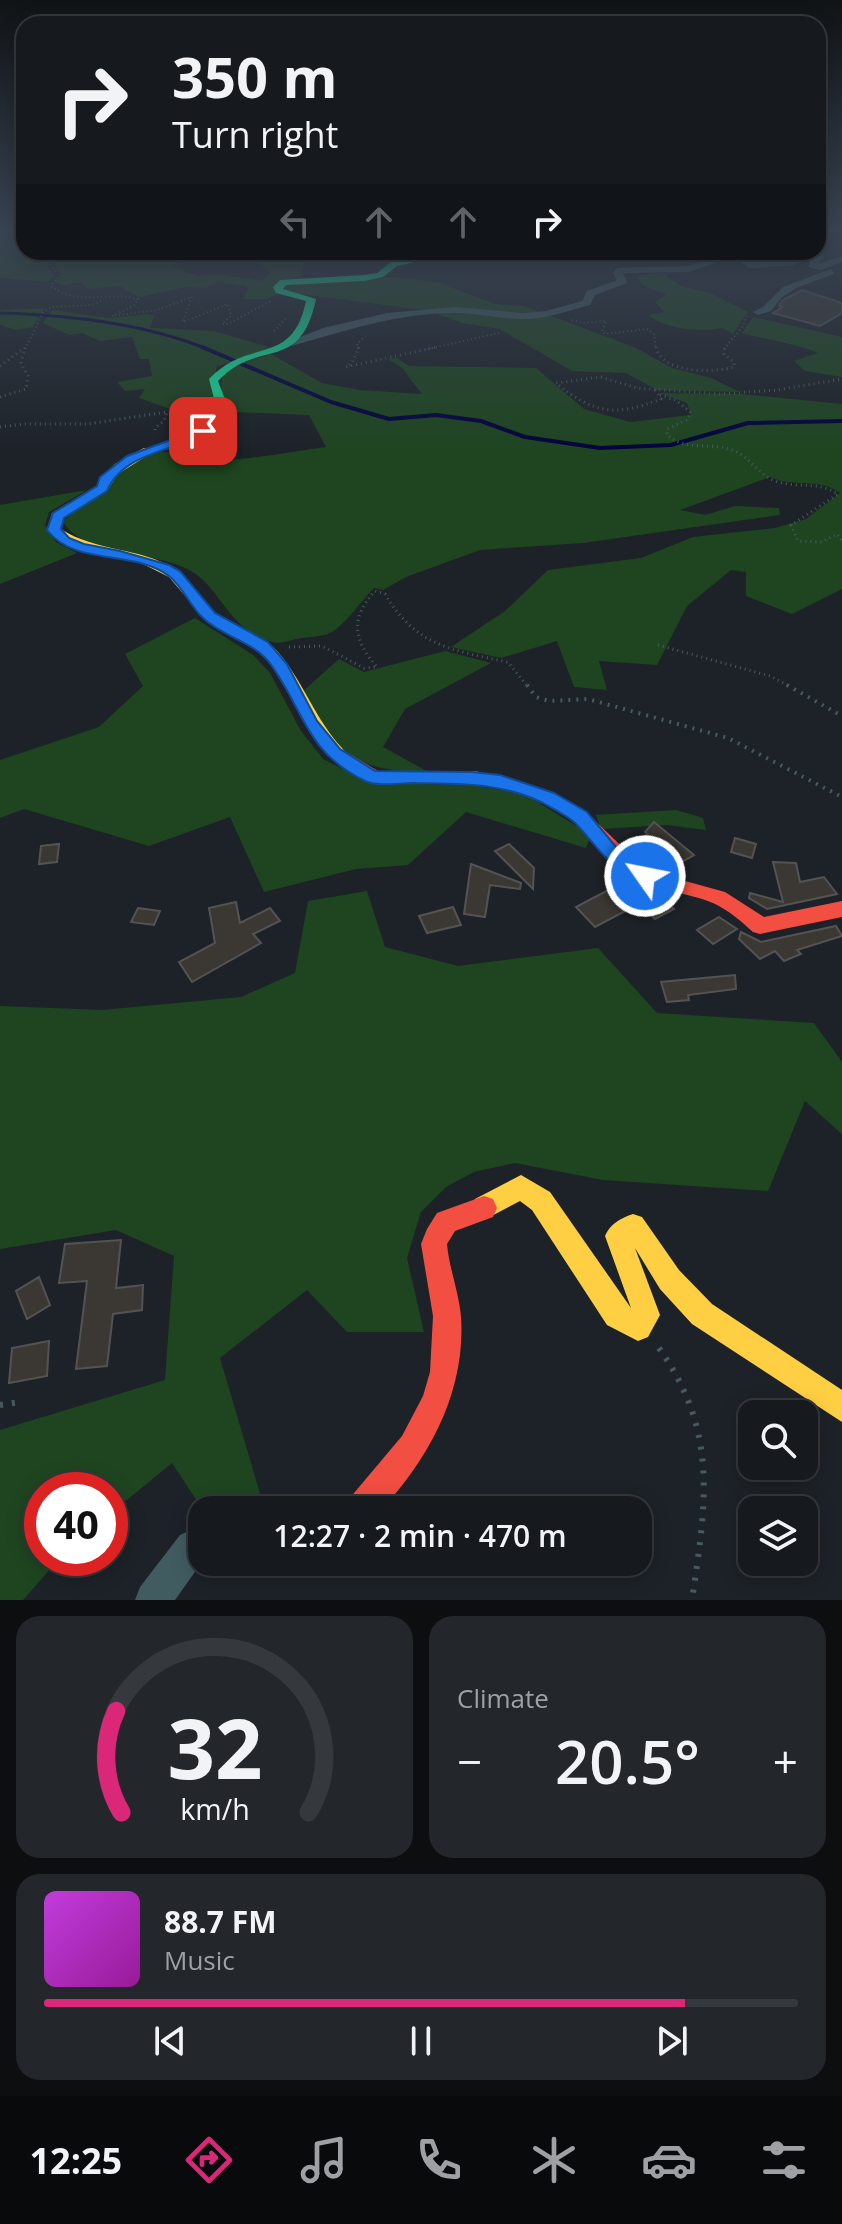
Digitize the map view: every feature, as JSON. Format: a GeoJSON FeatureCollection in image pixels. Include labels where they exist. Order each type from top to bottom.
{"type":"FeatureCollection","features":[{"type":"Feature","properties":{"kind":"street"},"geometry":{"type":"LineString","coordinates":[[291,343],[303,329],[311,304]]}},
{"type":"Feature","properties":{"kind":"street"},"geometry":{"type":"LineString","coordinates":[[583,304],[523,316],[455,310],[401,314],[354,323],[238,357],[220,367],[213,381],[223,410],[222,420],[178,443],[156,447],[131,458],[105,479],[103,488],[57,516],[54,530],[64,541],[80,547],[164,568],[175,574],[209,616],[263,645],[279,664],[310,723],[334,753],[372,777],[486,779],[547,798],[580,817],[609,852],[645,876],[713,894],[742,907],[760,926],[842,909]]}},
{"type":"Feature","properties":{"kind":"street"},"geometry":{"type":"LineString","coordinates":[[758,312],[767,309],[770,304]]}},
{"type":"Feature","properties":{"kind":"street"},"geometry":{"type":"LineString","coordinates":[[376,1496],[419,1444],[442,1388],[448,1329],[445,1283],[434,1244],[446,1222],[476,1212],[521,1187],[541,1201],[617,1315],[638,1327],[647,1315],[618,1236],[633,1226],[649,1241],[660,1266],[700,1312],[770,1360],[823,1389],[842,1408]]}},
{"type":"Feature","properties":{"kind":"street"},"geometry":{"type":"LineString","coordinates":[[153,1600],[188,1552]]}},
{"type":"Feature","properties":{"kind":"path"},"geometry":{"type":"LineString","coordinates":[[0,397],[26,389],[28,376],[21,363],[24,348],[39,326],[43,313],[51,307],[94,304]]}},
{"type":"Feature","properties":{"kind":"path"},"geometry":{"type":"LineString","coordinates":[[136,304],[112,316],[157,310],[174,304]]}},
{"type":"Feature","properties":{"kind":"path"},"geometry":{"type":"LineString","coordinates":[[190,304],[183,322],[228,304],[231,316],[222,324],[245,318],[265,304]]}},
{"type":"Feature","properties":{"kind":"path"},"geometry":{"type":"LineString","coordinates":[[272,333],[286,320],[294,304]]}},
{"type":"Feature","properties":{"kind":"path"},"geometry":{"type":"LineString","coordinates":[[573,306],[572,321],[606,321],[602,332],[606,334],[647,329],[654,334],[656,351],[665,361],[727,371],[734,367],[734,362],[724,354],[724,348],[743,326],[747,316],[758,312]]}},
{"type":"Feature","properties":{"kind":"path"},"geometry":{"type":"LineString","coordinates":[[401,314],[363,337],[357,344],[355,359],[346,367],[499,333]]}},
{"type":"Feature","properties":{"kind":"path"},"geometry":{"type":"LineString","coordinates":[[0,366],[24,348]]}},
{"type":"Feature","properties":{"kind":"path"},"geometry":{"type":"LineString","coordinates":[[660,395],[661,399],[645,406],[598,411],[582,404],[556,383],[601,377],[618,385],[721,394],[777,390],[842,379]]}},
{"type":"Feature","properties":{"kind":"path"},"geometry":{"type":"LineString","coordinates":[[655,390],[676,400],[691,413],[687,420],[667,429],[667,435],[687,449],[719,447],[736,452],[764,476],[777,482],[818,484],[838,494],[791,525],[798,541],[822,542],[837,534],[842,541]]}},
{"type":"Feature","properties":{"kind":"path"},"geometry":{"type":"LineString","coordinates":[[0,427],[20,423],[62,425],[115,421],[167,412],[164,421],[155,428],[154,441]]}},
{"type":"Feature","properties":{"kind":"path"},"geometry":{"type":"LineString","coordinates":[[263,645],[322,646],[364,668],[377,667],[361,651],[355,627],[359,606],[375,591],[385,594],[393,608],[422,637],[447,650],[508,662],[536,697],[549,701],[588,699],[728,738],[842,797]]}},
{"type":"Feature","properties":{"kind":"path"},"geometry":{"type":"LineString","coordinates":[[658,645],[770,676],[842,716]]}},
{"type":"Feature","properties":{"kind":"path"},"geometry":{"type":"LineString","coordinates":[[638,1327],[670,1363],[684,1388],[699,1429],[707,1484],[692,1600]]}},
{"type":"Feature","properties":{"kind":"path"},"geometry":{"type":"LineString","coordinates":[[0,1405],[20,1402]]}},
{"type":"Feature","properties":{"kind":"green space"},"geometry":{"type":"Polygon","coordinates":[[[374,304],[494,304],[524,306],[542,313],[423,310],[374,304]]]}},
{"type":"Feature","properties":{"kind":"green space"},"geometry":{"type":"Polygon","coordinates":[[[656,304],[731,304],[748,312],[733,334],[722,328],[684,329],[664,324],[648,315],[664,312],[656,304]]]}},
{"type":"Feature","properties":{"kind":"green space"},"geometry":{"type":"Polygon","coordinates":[[[45,308],[33,327],[16,330],[0,325],[0,310],[45,308]]]}},
{"type":"Feature","properties":{"kind":"green space"},"geometry":{"type":"Polygon","coordinates":[[[52,310],[110,318],[148,314],[154,316],[150,328],[214,331],[272,348],[216,367],[218,410],[173,419],[173,410],[139,398],[145,389],[125,391],[117,382],[152,376],[149,359],[140,359],[132,337],[99,341],[83,333],[69,335],[43,323],[52,310]]]}},
{"type":"Feature","properties":{"kind":"green space"},"geometry":{"type":"Polygon","coordinates":[[[435,313],[549,315],[636,348],[672,368],[711,378],[740,392],[657,390],[626,373],[572,371],[500,329],[462,323],[435,313]]]}},
{"type":"Feature","properties":{"kind":"green space"},"geometry":{"type":"Polygon","coordinates":[[[753,317],[842,337],[842,377],[805,371],[794,361],[818,353],[742,333],[753,317]]]}},
{"type":"Feature","properties":{"kind":"green space"},"geometry":{"type":"Polygon","coordinates":[[[271,354],[322,383],[360,390],[422,394],[402,368],[388,359],[397,358],[409,366],[536,368],[584,409],[630,422],[691,415],[687,403],[660,393],[741,394],[842,404],[842,589],[792,614],[746,596],[746,572],[731,570],[687,606],[657,665],[599,661],[607,690],[574,687],[557,641],[501,658],[451,647],[505,611],[548,570],[641,558],[693,537],[775,528],[806,519],[840,493],[823,485],[770,477],[680,510],[705,515],[735,506],[779,508],[780,515],[583,543],[480,550],[406,577],[383,590],[374,588],[332,632],[278,643],[245,628],[202,579],[191,571],[159,559],[87,541],[73,533],[63,522],[116,474],[140,458],[157,452],[222,460],[326,447],[309,415],[232,412],[228,406],[221,391],[225,368],[271,354]]]}},
{"type":"Feature","properties":{"kind":"green space"},"geometry":{"type":"Polygon","coordinates":[[[87,490],[49,512],[45,525],[56,542],[77,553],[0,584],[0,505],[87,490]]]}},
{"type":"Feature","properties":{"kind":"green space"},"geometry":{"type":"Polygon","coordinates":[[[195,618],[253,655],[270,673],[301,731],[323,759],[371,783],[468,785],[523,793],[591,835],[586,848],[466,812],[408,865],[356,869],[264,892],[230,817],[149,846],[24,809],[0,818],[0,760],[99,727],[143,686],[125,654],[195,618]]]}},
{"type":"Feature","properties":{"kind":"green space"},"geometry":{"type":"Polygon","coordinates":[[[445,651],[491,663],[405,709],[383,747],[432,774],[381,768],[346,753],[327,733],[302,692],[339,659],[364,672],[445,651]]]}},
{"type":"Feature","properties":{"kind":"green space"},"geometry":{"type":"Polygon","coordinates":[[[676,810],[703,818],[706,830],[667,825],[601,829],[596,815],[676,810]]]}},
{"type":"Feature","properties":{"kind":"green space"},"geometry":{"type":"Polygon","coordinates":[[[367,891],[385,947],[458,966],[598,948],[657,1013],[814,1023],[842,1062],[842,1134],[805,1101],[768,1191],[603,1180],[515,1163],[474,1172],[446,1187],[421,1212],[407,1258],[424,1332],[347,1332],[307,1290],[220,1358],[261,1496],[194,1496],[172,1463],[128,1499],[128,1472],[24,1472],[24,1576],[44,1576],[23,1600],[0,1600],[0,1430],[165,1380],[174,1256],[116,1230],[0,1249],[0,1006],[102,1010],[241,997],[295,973],[308,901],[367,891]]]}},
{"type":"Feature","properties":{"kind":"building"},"geometry":{"type":"Polygon","coordinates":[[[842,304],[842,313],[820,326],[773,313],[782,307],[779,306],[842,304]]]}},
{"type":"Feature","properties":{"kind":"building"},"geometry":{"type":"Polygon","coordinates":[[[654,822],[694,855],[680,863],[645,832],[654,822]]]}},
{"type":"Feature","properties":{"kind":"building"},"geometry":{"type":"Polygon","coordinates":[[[735,838],[756,844],[752,858],[731,852],[735,838]]]}},
{"type":"Feature","properties":{"kind":"building"},"geometry":{"type":"Polygon","coordinates":[[[59,844],[57,862],[39,864],[41,846],[59,844]]]}},
{"type":"Feature","properties":{"kind":"building"},"geometry":{"type":"Polygon","coordinates":[[[509,844],[534,868],[533,889],[495,851],[509,844]]]}},
{"type":"Feature","properties":{"kind":"building"},"geometry":{"type":"Polygon","coordinates":[[[773,862],[796,863],[800,882],[824,877],[837,894],[767,909],[749,898],[750,893],[783,902],[773,862]]]}},
{"type":"Feature","properties":{"kind":"building"},"geometry":{"type":"Polygon","coordinates":[[[471,864],[521,883],[520,889],[490,885],[485,917],[464,914],[471,864]]]}},
{"type":"Feature","properties":{"kind":"building"},"geometry":{"type":"Polygon","coordinates":[[[612,888],[631,908],[595,927],[576,907],[612,888]]]}},
{"type":"Feature","properties":{"kind":"building"},"geometry":{"type":"Polygon","coordinates":[[[650,893],[660,896],[674,909],[655,919],[635,900],[650,893]]]}},
{"type":"Feature","properties":{"kind":"building"},"geometry":{"type":"Polygon","coordinates":[[[236,902],[240,923],[270,908],[280,921],[253,934],[261,943],[192,982],[179,962],[215,943],[209,908],[236,902]]]}},
{"type":"Feature","properties":{"kind":"building"},"geometry":{"type":"Polygon","coordinates":[[[453,907],[461,925],[427,933],[419,916],[453,907]]]}},
{"type":"Feature","properties":{"kind":"building"},"geometry":{"type":"Polygon","coordinates":[[[138,908],[160,911],[154,925],[131,922],[138,908]]]}},
{"type":"Feature","properties":{"kind":"building"},"geometry":{"type":"Polygon","coordinates":[[[719,917],[737,929],[713,944],[697,930],[719,917]]]}},
{"type":"Feature","properties":{"kind":"building"},"geometry":{"type":"Polygon","coordinates":[[[836,926],[842,936],[797,950],[801,954],[784,961],[775,951],[760,959],[739,939],[741,932],[761,942],[836,926]]]}},
{"type":"Feature","properties":{"kind":"building"},"geometry":{"type":"Polygon","coordinates":[[[735,975],[736,989],[688,995],[689,1000],[667,1002],[661,982],[735,975]]]}},
{"type":"Feature","properties":{"kind":"building"},"geometry":{"type":"Polygon","coordinates":[[[121,1240],[116,1288],[143,1285],[142,1310],[113,1314],[107,1366],[76,1369],[87,1281],[59,1283],[65,1244],[121,1240]]]}},
{"type":"Feature","properties":{"kind":"building"},"geometry":{"type":"Polygon","coordinates":[[[39,1277],[50,1305],[27,1319],[16,1291],[39,1277]]]}},
{"type":"Feature","properties":{"kind":"building"},"geometry":{"type":"Polygon","coordinates":[[[49,1341],[47,1376],[9,1383],[12,1348],[49,1341]]]}},
{"type":"Feature","properties":{"kind":"waterway"},"geometry":{"type":"LineString","coordinates":[[0,313],[105,322],[158,333],[204,348]]}},
{"type":"Feature","properties":{"kind":"waterway"},"geometry":{"type":"LineString","coordinates":[[204,348],[331,402],[389,419],[436,415],[481,421],[525,437],[600,448],[671,445],[748,423],[842,421]]}},
{"type":"Feature","properties":{"kind":"traffic: fast"},"geometry":{"type":"LineString","coordinates":[[144,452],[178,443],[222,420],[223,410],[213,381],[235,362],[274,350],[295,339],[303,329],[310,304]]}},
{"type":"Feature","properties":{"kind":"traffic: slow"},"geometry":{"type":"LineString","coordinates":[[144,452],[114,471],[103,488],[57,516],[54,530],[83,546],[146,560],[174,574],[210,616],[258,643],[272,655],[317,729],[336,752]]}},
{"type":"Feature","properties":{"kind":"traffic: slow"},"geometry":{"type":"LineString","coordinates":[[484,1208],[521,1187],[541,1201],[617,1315],[638,1327],[647,1315],[618,1236],[633,1226],[670,1280],[702,1314],[736,1339],[808,1382],[842,1408]]}},
{"type":"Feature","properties":{"kind":"traffic: jam"},"geometry":{"type":"LineString","coordinates":[[336,752],[356,768],[376,777],[476,777],[542,796],[579,816],[634,870],[662,882],[718,897],[760,926],[842,909]]}},
{"type":"Feature","properties":{"kind":"traffic: jam"},"geometry":{"type":"LineString","coordinates":[[373,1496],[413,1446],[437,1398],[444,1372],[447,1316],[435,1241],[446,1222],[484,1208]]}},
{"type":"Feature","properties":{"kind":"route"},"geometry":{"type":"LineString","coordinates":[[203,431],[178,443],[156,447],[131,458],[105,479],[103,488],[57,516],[54,530],[64,541],[80,547],[116,554],[175,574],[209,616],[263,645],[279,664],[310,723],[334,753],[372,777],[500,781],[547,798],[580,817],[609,852],[645,876]]}}]}
